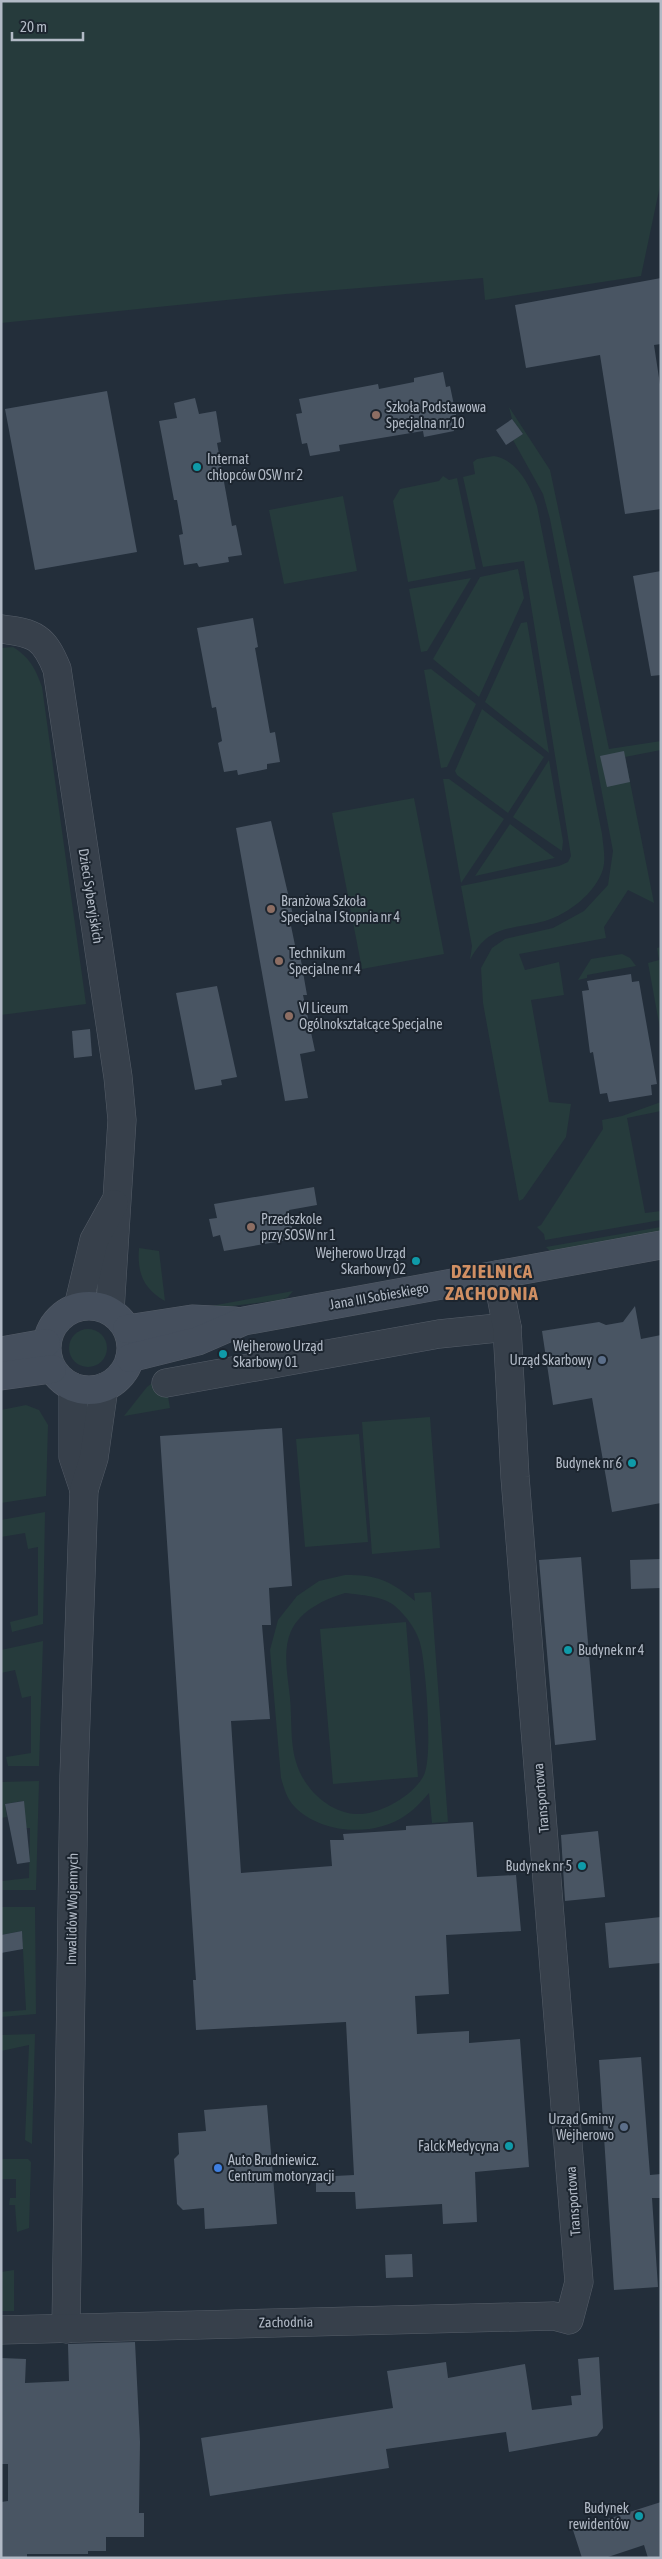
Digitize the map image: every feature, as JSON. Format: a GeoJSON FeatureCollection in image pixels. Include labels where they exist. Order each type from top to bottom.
{"type":"FeatureCollection","features":[{"type":"Feature","properties":{"kind":"street","name":"Dzieci Syberyjskich"},"geometry":{"type":"LineString","coordinates":[[1,629],[28,633],[39,638],[50,652],[57,670],[118,1077],[122,1120],[118,1198],[119,1320]]}},
{"type":"Feature","properties":{"kind":"street","name":"Dzieci Syberyjskich"},"geometry":{"type":"LineString","coordinates":[[78,1307],[94,1240],[118,1198]]}},
{"type":"Feature","properties":{"kind":"street","name":"Jana III Sobieskiego"},"geometry":{"type":"LineString","coordinates":[[119,1320],[192,1319],[244,1321],[661,1245]]}},
{"type":"Feature","properties":{"kind":"street","name":"Transportowa"},"geometry":{"type":"LineString","coordinates":[[498,1275],[507,1327],[515,1477],[580,2282],[569,2320]]}},
{"type":"Feature","properties":{"kind":"street"},"geometry":{"type":"LineString","coordinates":[[89,1305],[119,1320],[131,1343],[130,1358],[120,1376],[104,1387],[93,1390],[72,1387],[61,1380],[49,1356],[52,1327],[62,1314],[78,1307],[89,1305]]}},
{"type":"Feature","properties":{"kind":"street","name":"Jana III Sobieskiego"},"geometry":{"type":"LineString","coordinates":[[130,1358],[198,1341],[244,1321]]}},
{"type":"Feature","properties":{"kind":"street"},"geometry":{"type":"LineString","coordinates":[[166,1383],[439,1334],[507,1327]]}},
{"type":"Feature","properties":{"kind":"street"},"geometry":{"type":"LineString","coordinates":[[1,1351],[49,1356]]}},
{"type":"Feature","properties":{"kind":"street"},"geometry":{"type":"LineString","coordinates":[[1,1376],[49,1356]]}},
{"type":"Feature","properties":{"kind":"street","name":"Inwalidów Wojennych"},"geometry":{"type":"LineString","coordinates":[[72,1387],[73,1457],[84,1490]]}},
{"type":"Feature","properties":{"kind":"street","name":"Inwalidów Wojennych"},"geometry":{"type":"LineString","coordinates":[[66,2329],[74,1776],[84,1490],[94,1458],[104,1387]]}},
{"type":"Feature","properties":{"kind":"street","name":"Zachodnia"},"geometry":{"type":"LineString","coordinates":[[1,2330],[554,2316],[569,2320]]}},
{"type":"Feature","properties":{"kind":"green space"},"geometry":{"type":"Polygon","coordinates":[[[1,1],[661,1],[661,181],[641,276],[485,300],[483,278],[286,294],[1,323],[1,1]]]}},
{"type":"Feature","properties":{"kind":"green space"},"geometry":{"type":"Polygon","coordinates":[[[509,407],[550,470],[609,749],[661,741],[661,750],[625,757],[654,903],[628,890],[604,927],[606,938],[519,954],[525,970],[559,962],[564,995],[531,1000],[549,1102],[571,1104],[566,1137],[523,1199],[519,1201],[483,1003],[481,968],[492,948],[505,939],[553,928],[584,911],[608,885],[613,851],[550,519],[543,494],[513,440],[523,434],[512,419],[509,407]]]}},
{"type":"Feature","properties":{"kind":"green space"},"geometry":{"type":"Polygon","coordinates":[[[494,456],[502,458],[516,468],[531,490],[537,506],[602,834],[604,860],[603,869],[594,886],[572,908],[545,921],[502,930],[493,934],[477,948],[470,960],[472,946],[461,886],[559,866],[568,862],[571,856],[524,561],[483,567],[463,477],[475,474],[473,462],[477,459],[494,456]]]}},
{"type":"Feature","properties":{"kind":"green space"},"geometry":{"type":"Polygon","coordinates":[[[443,476],[449,480],[457,478],[476,569],[408,582],[393,501],[400,489],[439,481],[443,476]]]}},
{"type":"Feature","properties":{"kind":"green space"},"geometry":{"type":"Polygon","coordinates":[[[343,496],[357,571],[284,584],[269,510],[343,496]]]}},
{"type":"Feature","properties":{"kind":"green space"},"geometry":{"type":"Polygon","coordinates":[[[518,569],[524,598],[479,697],[433,659],[480,577],[518,569]]]}},
{"type":"Feature","properties":{"kind":"green space"},"geometry":{"type":"Polygon","coordinates":[[[471,578],[427,651],[421,652],[409,589],[471,578]]]}},
{"type":"Feature","properties":{"kind":"green space"},"geometry":{"type":"Polygon","coordinates":[[[527,622],[549,753],[485,702],[521,623],[527,622]]]}},
{"type":"Feature","properties":{"kind":"green space"},"geometry":{"type":"Polygon","coordinates":[[[13,647],[24,655],[31,664],[42,687],[86,1004],[1,1015],[1,648],[13,647]]]}},
{"type":"Feature","properties":{"kind":"green space"},"geometry":{"type":"Polygon","coordinates":[[[431,669],[476,704],[447,767],[441,768],[424,670],[431,669]]]}},
{"type":"Feature","properties":{"kind":"green space"},"geometry":{"type":"Polygon","coordinates":[[[482,709],[544,757],[508,813],[457,775],[455,771],[482,709]]]}},
{"type":"Feature","properties":{"kind":"green space"},"geometry":{"type":"Polygon","coordinates":[[[549,760],[563,841],[562,851],[513,817],[549,760]]]}},
{"type":"Feature","properties":{"kind":"green space"},"geometry":{"type":"Polygon","coordinates":[[[443,779],[449,779],[504,819],[461,883],[443,779]]]}},
{"type":"Feature","properties":{"kind":"green space"},"geometry":{"type":"Polygon","coordinates":[[[414,798],[444,954],[362,969],[332,813],[414,798]]]}},
{"type":"Feature","properties":{"kind":"green space"},"geometry":{"type":"Polygon","coordinates":[[[510,824],[555,858],[475,876],[510,824]]]}},
{"type":"Feature","properties":{"kind":"green space"},"geometry":{"type":"Polygon","coordinates":[[[661,947],[661,1034],[648,963],[659,960],[657,948],[661,947]]]}},
{"type":"Feature","properties":{"kind":"green space"},"geometry":{"type":"Polygon","coordinates":[[[622,954],[630,958],[636,966],[587,975],[587,978],[578,980],[591,959],[622,954]]]}},
{"type":"Feature","properties":{"kind":"green space"},"geometry":{"type":"Polygon","coordinates":[[[661,1102],[661,1111],[627,1118],[645,1213],[661,1211],[661,1220],[545,1240],[544,1234],[537,1227],[541,1225],[603,1129],[602,1120],[622,1116],[661,1102]]]}},
{"type":"Feature","properties":{"kind":"green space"},"geometry":{"type":"Polygon","coordinates":[[[661,1227],[661,1233],[551,1252],[546,1247],[661,1227]]]}},
{"type":"Feature","properties":{"kind":"green space"},"geometry":{"type":"Polygon","coordinates":[[[139,1248],[159,1251],[165,1301],[151,1291],[143,1279],[139,1265],[139,1248]]]}},
{"type":"Feature","properties":{"kind":"green space"},"geometry":{"type":"Polygon","coordinates":[[[293,1291],[288,1297],[281,1300],[200,1310],[200,1308],[293,1291]]]}},
{"type":"Feature","properties":{"kind":"green space"},"geometry":{"type":"Polygon","coordinates":[[[88,1329],[102,1334],[107,1348],[102,1362],[88,1367],[74,1362],[69,1348],[74,1334],[88,1329]]]}},
{"type":"Feature","properties":{"kind":"green space"},"geometry":{"type":"Polygon","coordinates":[[[164,1374],[170,1408],[124,1416],[147,1387],[164,1374]]]}},
{"type":"Feature","properties":{"kind":"green space"},"geometry":{"type":"Polygon","coordinates":[[[26,1405],[39,1410],[48,1425],[46,1496],[1,1503],[1,1410],[26,1405]]]}},
{"type":"Feature","properties":{"kind":"green space"},"geometry":{"type":"Polygon","coordinates":[[[430,1417],[440,1548],[372,1554],[362,1422],[430,1417]]]}},
{"type":"Feature","properties":{"kind":"green space"},"geometry":{"type":"Polygon","coordinates":[[[359,1434],[368,1542],[305,1547],[296,1439],[359,1434]]]}},
{"type":"Feature","properties":{"kind":"green space"},"geometry":{"type":"Polygon","coordinates":[[[45,1512],[43,1624],[12,1632],[10,1622],[38,1615],[38,1547],[28,1549],[25,1533],[1,1537],[1,1520],[45,1512]]]}},
{"type":"Feature","properties":{"kind":"green space"},"geometry":{"type":"Polygon","coordinates":[[[345,1575],[366,1576],[383,1580],[398,1588],[415,1601],[414,1593],[431,1592],[448,1822],[432,1823],[429,1793],[406,1815],[394,1822],[380,1827],[349,1830],[319,1823],[305,1816],[294,1806],[288,1797],[281,1778],[270,1650],[278,1620],[297,1596],[319,1581],[345,1575]],[[345,1593],[314,1606],[295,1624],[288,1639],[286,1664],[293,1747],[296,1762],[305,1782],[312,1791],[330,1806],[340,1811],[362,1814],[380,1810],[406,1796],[424,1775],[428,1750],[428,1712],[421,1647],[417,1635],[408,1620],[395,1606],[384,1600],[365,1595],[345,1593]]]}},
{"type":"Feature","properties":{"kind":"green space"},"geometry":{"type":"Polygon","coordinates":[[[406,1622],[418,1777],[333,1784],[320,1629],[406,1622]]]}},
{"type":"Feature","properties":{"kind":"green space"},"geometry":{"type":"Polygon","coordinates":[[[43,1641],[39,1766],[8,1766],[6,1757],[31,1753],[31,1696],[22,1698],[15,1670],[1,1673],[1,1650],[43,1641]]]}},
{"type":"Feature","properties":{"kind":"green space"},"geometry":{"type":"Polygon","coordinates":[[[39,1781],[36,1890],[2,1890],[2,1881],[29,1878],[30,1828],[26,1828],[23,1801],[5,1804],[7,1817],[1,1818],[1,1782],[39,1781]]]}},
{"type":"Feature","properties":{"kind":"green space"},"geometry":{"type":"Polygon","coordinates":[[[1,1907],[35,1907],[36,2014],[1,2017],[1,2012],[26,2010],[22,1931],[1,1935],[1,1907]]]}},
{"type":"Feature","properties":{"kind":"green space"},"geometry":{"type":"Polygon","coordinates":[[[35,2034],[32,2144],[25,2140],[29,2045],[1,2051],[1,2035],[35,2034]]]}},
{"type":"Feature","properties":{"kind":"green space"},"geometry":{"type":"Polygon","coordinates":[[[1,2159],[28,2159],[31,2162],[29,2228],[17,2232],[15,2205],[9,2205],[10,2198],[16,2198],[16,2179],[1,2179],[1,2159]]]}},
{"type":"Feature","properties":{"kind":"green space"},"geometry":{"type":"Polygon","coordinates":[[[14,2270],[14,2311],[1,2311],[1,2272],[14,2270]]]}},
{"type":"Feature","properties":{"kind":"building"},"geometry":{"type":"Polygon","coordinates":[[[661,278],[661,344],[654,345],[661,391],[661,509],[625,514],[600,355],[526,368],[515,305],[661,278]]]}},
{"type":"Feature","properties":{"kind":"building","name":"Szkoła Podstawowa Specjalna nr 10"},"geometry":{"type":"Polygon","coordinates":[[[443,372],[446,387],[450,386],[456,415],[451,416],[454,431],[424,437],[423,431],[339,445],[340,451],[310,456],[307,443],[302,444],[296,414],[302,413],[299,399],[378,384],[379,389],[414,382],[414,378],[443,372]]]}},
{"type":"Feature","properties":{"kind":"building"},"geometry":{"type":"Polygon","coordinates":[[[107,391],[137,552],[35,570],[5,409],[107,391]]]}},
{"type":"Feature","properties":{"kind":"building","name":"Internat chłopców OSW nr 2"},"geometry":{"type":"Polygon","coordinates":[[[195,398],[199,414],[216,411],[221,442],[217,443],[232,526],[236,525],[242,555],[228,557],[229,562],[199,567],[197,563],[184,565],[179,535],[183,534],[177,500],[174,500],[159,421],[177,418],[174,403],[195,398]]]}},
{"type":"Feature","properties":{"kind":"building"},"geometry":{"type":"Polygon","coordinates":[[[512,419],[523,434],[506,445],[496,430],[512,419]]]}},
{"type":"Feature","properties":{"kind":"building"},"geometry":{"type":"Polygon","coordinates":[[[661,571],[661,675],[651,676],[633,576],[661,571]]]}},
{"type":"Feature","properties":{"kind":"building"},"geometry":{"type":"Polygon","coordinates":[[[253,618],[258,647],[255,648],[270,733],[275,732],[280,762],[267,764],[267,769],[238,775],[237,770],[224,772],[218,743],[222,741],[216,707],[212,708],[197,628],[253,618]]]}},
{"type":"Feature","properties":{"kind":"building"},"geometry":{"type":"Polygon","coordinates":[[[624,751],[630,782],[607,787],[600,756],[624,751]]]}},
{"type":"Feature","properties":{"kind":"building"},"geometry":{"type":"Polygon","coordinates":[[[271,821],[293,915],[289,916],[297,955],[300,955],[307,995],[303,995],[315,1051],[300,1054],[308,1098],[285,1101],[236,828],[271,821]]]}},
{"type":"Feature","properties":{"kind":"building"},"geometry":{"type":"Polygon","coordinates":[[[631,974],[632,982],[639,981],[657,1084],[651,1085],[652,1095],[609,1102],[607,1093],[600,1094],[593,1052],[590,1053],[582,991],[589,990],[587,981],[631,974]]]}},
{"type":"Feature","properties":{"kind":"building"},"geometry":{"type":"Polygon","coordinates":[[[217,986],[237,1077],[221,1080],[222,1085],[195,1090],[176,993],[217,986]]]}},
{"type":"Feature","properties":{"kind":"building"},"geometry":{"type":"Polygon","coordinates":[[[90,1029],[92,1056],[74,1058],[72,1031],[90,1029]]]}},
{"type":"Feature","properties":{"kind":"building","name":"Przedszkole przy SOSW nr 1"},"geometry":{"type":"Polygon","coordinates":[[[314,1187],[317,1205],[289,1210],[294,1239],[224,1251],[220,1235],[213,1237],[209,1219],[217,1218],[214,1204],[314,1187]]]}},
{"type":"Feature","properties":{"kind":"building"},"geometry":{"type":"Polygon","coordinates":[[[635,1306],[641,1339],[661,1335],[661,1503],[612,1512],[592,1398],[553,1405],[542,1331],[599,1322],[606,1325],[623,1322],[635,1306]]]}},
{"type":"Feature","properties":{"kind":"building"},"geometry":{"type":"Polygon","coordinates":[[[282,1428],[292,1586],[269,1588],[271,1625],[262,1625],[270,1719],[231,1721],[241,1873],[332,1866],[330,1840],[344,1840],[343,1834],[406,1830],[406,1826],[473,1822],[477,1877],[516,1875],[521,1931],[446,1935],[449,1994],[415,1996],[417,2034],[469,2031],[469,2043],[520,2039],[529,2167],[475,2172],[477,2222],[443,2224],[442,2204],[356,2209],[355,2192],[316,2192],[316,2177],[354,2175],[346,2022],[196,2030],[193,1980],[196,1980],[160,1436],[282,1428]]]}},
{"type":"Feature","properties":{"kind":"building","name":"Budynek nr 4"},"geometry":{"type":"Polygon","coordinates":[[[581,1557],[596,1740],[555,1745],[539,1560],[581,1557]]]}},
{"type":"Feature","properties":{"kind":"building"},"geometry":{"type":"Polygon","coordinates":[[[661,1559],[661,1588],[631,1589],[630,1560],[661,1559]]]}},
{"type":"Feature","properties":{"kind":"building"},"geometry":{"type":"Polygon","coordinates":[[[24,1801],[30,1862],[17,1864],[5,1804],[24,1801]]]}},
{"type":"Feature","properties":{"kind":"building","name":"Budynek nr 5"},"geometry":{"type":"Polygon","coordinates":[[[598,1831],[605,1897],[565,1901],[561,1835],[598,1831]]]}},
{"type":"Feature","properties":{"kind":"building"},"geometry":{"type":"Polygon","coordinates":[[[661,1917],[661,1963],[609,1968],[605,1923],[661,1917]]]}},
{"type":"Feature","properties":{"kind":"building"},"geometry":{"type":"Polygon","coordinates":[[[22,1931],[23,1949],[1,1953],[1,1935],[22,1931]]]}},
{"type":"Feature","properties":{"kind":"building","name":"Urząd Gminy Wejherowo"},"geometry":{"type":"Polygon","coordinates":[[[641,2057],[650,2175],[661,2174],[661,2198],[652,2198],[658,2287],[614,2290],[599,2060],[641,2057]]]}},
{"type":"Feature","properties":{"kind":"building"},"geometry":{"type":"Polygon","coordinates":[[[267,2105],[277,2224],[205,2229],[204,2208],[183,2210],[177,2204],[174,2159],[179,2154],[178,2133],[206,2131],[204,2110],[267,2105]]]}},
{"type":"Feature","properties":{"kind":"building"},"geometry":{"type":"Polygon","coordinates":[[[412,2254],[413,2277],[386,2278],[385,2255],[412,2254]]]}},
{"type":"Feature","properties":{"kind":"building"},"geometry":{"type":"Polygon","coordinates":[[[135,2342],[140,2442],[139,2513],[144,2513],[144,2537],[106,2537],[106,2551],[88,2551],[88,2554],[27,2554],[27,2558],[1,2558],[1,2502],[8,2501],[8,2464],[1,2464],[1,2358],[26,2359],[25,2383],[69,2381],[68,2344],[135,2342]]]}},
{"type":"Feature","properties":{"kind":"building"},"geometry":{"type":"Polygon","coordinates":[[[599,2357],[603,2428],[597,2436],[509,2452],[506,2432],[386,2449],[389,2468],[210,2496],[201,2438],[393,2408],[387,2371],[446,2362],[448,2378],[525,2364],[532,2410],[572,2405],[571,2396],[581,2395],[578,2359],[599,2357]]]}},
{"type":"Feature","properties":{"kind":"building","name":"Budynek rewidentów"},"geometry":{"type":"Polygon","coordinates":[[[661,2502],[661,2558],[648,2558],[644,2545],[605,2558],[582,2558],[573,2530],[661,2502]]]}},
{"type":"Feature","properties":{"kind":"place","name":"Szkoła Podstawowa Specjalna nr 10"},"geometry":{"type":"Point","coordinates":[376,415]}},
{"type":"Feature","properties":{"kind":"place","name":"Internat chłopców OSW nr 2"},"geometry":{"type":"Point","coordinates":[197,467]}},
{"type":"Feature","properties":{"kind":"place","name":"Branżowa Szkoła Specjalna I Stopnia nr 4"},"geometry":{"type":"Point","coordinates":[271,909]}},
{"type":"Feature","properties":{"kind":"place","name":"Technikum Specjalne nr 4"},"geometry":{"type":"Point","coordinates":[279,961]}},
{"type":"Feature","properties":{"kind":"place","name":"VI Liceum Ogólnokształcące Specjalne"},"geometry":{"type":"Point","coordinates":[289,1016]}},
{"type":"Feature","properties":{"kind":"place","name":"Przedszkole przy SOSW nr 1"},"geometry":{"type":"Point","coordinates":[251,1227]}},
{"type":"Feature","properties":{"kind":"place","name":"Wejherowo Urząd Skarbowy 02"},"geometry":{"type":"Point","coordinates":[416,1261]}},
{"type":"Feature","properties":{"kind":"place","name":"Wejherowo Urząd Skarbowy 01"},"geometry":{"type":"Point","coordinates":[223,1354]}},
{"type":"Feature","properties":{"kind":"place","name":"Urząd Skarbowy"},"geometry":{"type":"Point","coordinates":[602,1360]}},
{"type":"Feature","properties":{"kind":"place","name":"Budynek nr 6"},"geometry":{"type":"Point","coordinates":[632,1463]}},
{"type":"Feature","properties":{"kind":"place","name":"Budynek nr 4"},"geometry":{"type":"Point","coordinates":[568,1650]}},
{"type":"Feature","properties":{"kind":"place","name":"Budynek nr 5"},"geometry":{"type":"Point","coordinates":[582,1866]}},
{"type":"Feature","properties":{"kind":"place","name":"Urząd Gminy Wejherowo"},"geometry":{"type":"Point","coordinates":[624,2127]}},
{"type":"Feature","properties":{"kind":"place","name":"Falck Medycyna"},"geometry":{"type":"Point","coordinates":[509,2146]}},
{"type":"Feature","properties":{"kind":"place","name":"Auto Brudniewicz. Centrum motoryzacji"},"geometry":{"type":"Point","coordinates":[218,2168]}},
{"type":"Feature","properties":{"kind":"place","name":"Budynek rewidentów"},"geometry":{"type":"Point","coordinates":[639,2516]}},
{"type":"Feature","properties":{"kind":"district","name":"DZIELNICA ZACHODNIA"},"geometry":{"type":"Point","coordinates":[492,1282]}}]}
